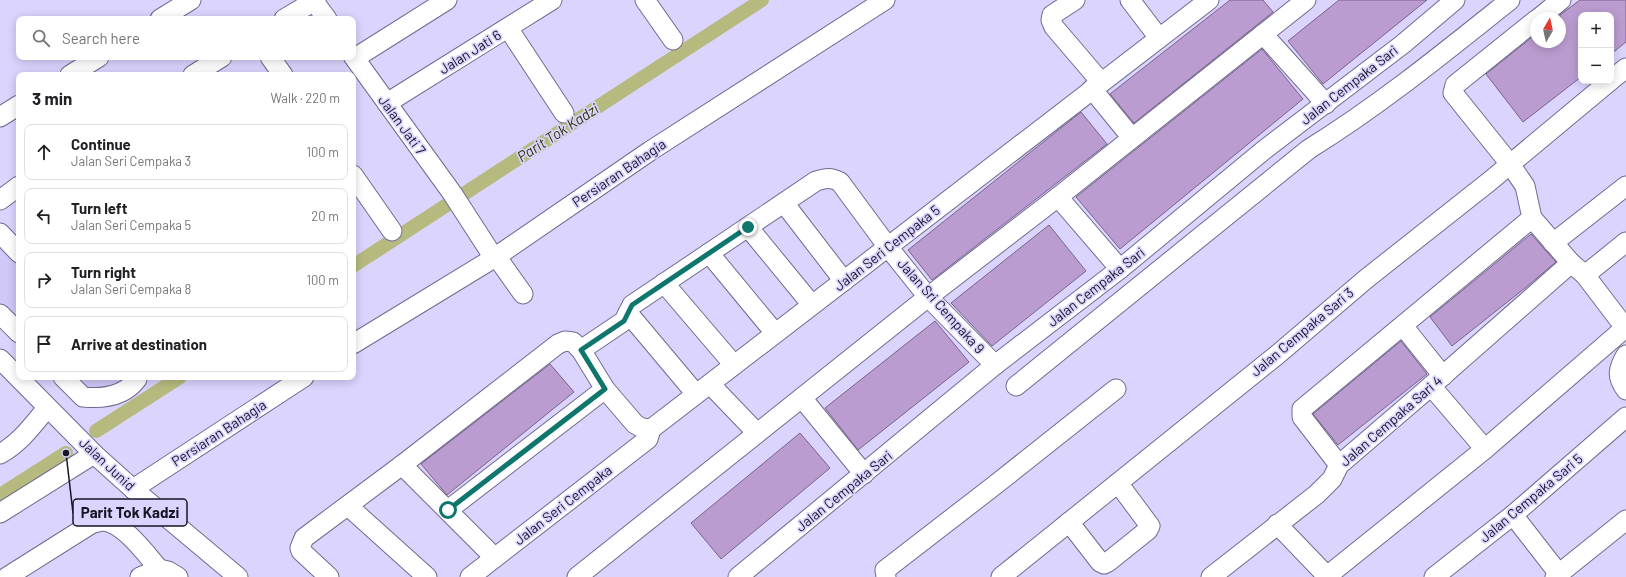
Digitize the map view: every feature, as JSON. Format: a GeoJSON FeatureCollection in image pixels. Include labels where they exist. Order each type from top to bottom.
{"type":"FeatureCollection","features":[{"type":"Feature","properties":{"kind":"street"},"geometry":{"type":"LineString","coordinates":[[165,16],[191,0]]}},
{"type":"Feature","properties":{"kind":"street"},"geometry":{"type":"LineString","coordinates":[[356,56],[446,0]]}},
{"type":"Feature","properties":{"kind":"street","name":"Jalan Jati 6"},"geometry":{"type":"LineString","coordinates":[[387,103],[552,0]]}},
{"type":"Feature","properties":{"kind":"street"},"geometry":{"type":"LineString","coordinates":[[646,0],[673,40]]}},
{"type":"Feature","properties":{"kind":"street","name":"Persiaran Bahagia"},"geometry":{"type":"LineString","coordinates":[[356,342],[495,257],[650,152],[885,0]]}},
{"type":"Feature","properties":{"kind":"street"},"geometry":{"type":"LineString","coordinates":[[1075,0],[1052,15],[1051,20],[1054,27],[1097,86],[1132,138]]}},
{"type":"Feature","properties":{"kind":"street"},"geometry":{"type":"LineString","coordinates":[[1130,0],[1159,38]]}},
{"type":"Feature","properties":{"kind":"street","name":"Jalan Cempaka Sari"},"geometry":{"type":"LineString","coordinates":[[738,577],[995,365],[1120,270],[1264,150],[1403,44],[1455,0]]}},
{"type":"Feature","properties":{"kind":"street"},"geometry":{"type":"LineString","coordinates":[[1016,386],[1309,149],[1339,131],[1424,68],[1510,0]]}},
{"type":"Feature","properties":{"kind":"street"},"geometry":{"type":"LineString","coordinates":[[1546,12],[1561,0]]}},
{"type":"Feature","properties":{"kind":"street"},"geometry":{"type":"LineString","coordinates":[[289,16],[315,1],[325,16]]}},
{"type":"Feature","properties":{"kind":"street","name":"Jalan Seri Cempaka 5"},"geometry":{"type":"LineString","coordinates":[[651,429],[1206,1]]}},
{"type":"Feature","properties":{"kind":"street"},"geometry":{"type":"LineString","coordinates":[[577,577],[928,297],[1058,197],[1263,34],[1294,4]]}},
{"type":"Feature","properties":{"kind":"street"},"geometry":{"type":"LineString","coordinates":[[1277,524],[1326,577],[1485,449],[1626,328],[1578,269],[1532,218],[1525,186],[1510,164],[1459,101],[1453,90],[1455,85],[1530,25]]}},
{"type":"Feature","properties":{"kind":"street"},"geometry":{"type":"LineString","coordinates":[[508,28],[564,113]]}},
{"type":"Feature","properties":{"kind":"street"},"geometry":{"type":"LineString","coordinates":[[1263,34],[1326,104]]}},
{"type":"Feature","properties":{"kind":"street"},"geometry":{"type":"LineString","coordinates":[[77,72],[95,60]]}},
{"type":"Feature","properties":{"kind":"street"},"geometry":{"type":"LineString","coordinates":[[198,72],[217,60]]}},
{"type":"Feature","properties":{"kind":"street"},"geometry":{"type":"LineString","coordinates":[[272,60],[281,72]]}},
{"type":"Feature","properties":{"kind":"street","name":"Jalan Jati 7"},"geometry":{"type":"LineString","coordinates":[[356,60],[495,257],[523,294]]}},
{"type":"Feature","properties":{"kind":"street","name":"Jalan Cempaka Sari 3"},"geometry":{"type":"LineString","coordinates":[[1614,78],[1626,68]]}},
{"type":"Feature","properties":{"kind":"street","name":"Jalan Cempaka Sari 3"},"geometry":{"type":"LineString","coordinates":[[1000,577],[1095,502],[1366,279],[1607,84]]}},
{"type":"Feature","properties":{"kind":"street"},"geometry":{"type":"LineString","coordinates":[[0,117],[16,107]]}},
{"type":"Feature","properties":{"kind":"street","name":"Jalan Sri Cempaka 9"},"geometry":{"type":"LineString","coordinates":[[784,203],[816,181],[826,178],[834,178],[840,182],[888,247],[928,297],[995,365]]}},
{"type":"Feature","properties":{"kind":"street"},"geometry":{"type":"LineString","coordinates":[[356,179],[392,231]]}},
{"type":"Feature","properties":{"kind":"street"},"geometry":{"type":"LineString","coordinates":[[1553,243],[1626,186]]}},
{"type":"Feature","properties":{"kind":"street"},"geometry":{"type":"LineString","coordinates":[[0,200],[16,188]]}},
{"type":"Feature","properties":{"kind":"street"},"geometry":{"type":"LineString","coordinates":[[1058,197],[1120,270]]}},
{"type":"Feature","properties":{"kind":"street"},"geometry":{"type":"LineString","coordinates":[[581,350],[624,321],[632,305],[784,203],[844,281]]}},
{"type":"Feature","properties":{"kind":"street"},"geometry":{"type":"LineString","coordinates":[[1339,465],[1302,417],[1302,409],[1532,218]]}},
{"type":"Feature","properties":{"kind":"street"},"geometry":{"type":"LineString","coordinates":[[748,227],[812,305]]}},
{"type":"Feature","properties":{"kind":"street"},"geometry":{"type":"LineString","coordinates":[[0,233],[16,250]]}},
{"type":"Feature","properties":{"kind":"street","name":"Jalan Cempaka Sari 4"},"geometry":{"type":"LineString","coordinates":[[1211,577],[1317,494],[1332,480],[1339,465],[1437,381],[1578,269],[1626,242]]}},
{"type":"Feature","properties":{"kind":"street"},"geometry":{"type":"LineString","coordinates":[[709,253],[776,333]]}},
{"type":"Feature","properties":{"kind":"street"},"geometry":{"type":"LineString","coordinates":[[664,283],[734,365]]}},
{"type":"Feature","properties":{"kind":"street"},"geometry":{"type":"LineString","coordinates":[[628,313],[703,389],[757,433]]}},
{"type":"Feature","properties":{"kind":"street"},"geometry":{"type":"LineString","coordinates":[[0,314],[16,330]]}},
{"type":"Feature","properties":{"kind":"street"},"geometry":{"type":"LineString","coordinates":[[1403,326],[1437,381],[1485,449]]}},
{"type":"Feature","properties":{"kind":"street"},"geometry":{"type":"LineString","coordinates":[[329,577],[300,548],[304,538],[565,340],[573,342],[581,350],[605,389],[635,424],[642,428],[651,429]]}},
{"type":"Feature","properties":{"kind":"street"},"geometry":{"type":"LineString","coordinates":[[1626,355],[1619,367],[1620,381],[1626,390]]}},
{"type":"Feature","properties":{"kind":"street","name":"Jalan Junid"},"geometry":{"type":"LineString","coordinates":[[0,359],[16,370]]}},
{"type":"Feature","properties":{"kind":"street"},"geometry":{"type":"LineString","coordinates":[[66,380],[83,397],[109,397],[129,384]]}},
{"type":"Feature","properties":{"kind":"street","name":"Persiaran Bahagia"},"geometry":{"type":"LineString","coordinates":[[133,489],[299,380]]}},
{"type":"Feature","properties":{"kind":"street","name":"Jalan Junid"},"geometry":{"type":"LineString","coordinates":[[35,383],[47,408],[94,454],[133,489],[238,577]]}},
{"type":"Feature","properties":{"kind":"street"},"geometry":{"type":"LineString","coordinates":[[448,510],[605,389]]}},
{"type":"Feature","properties":{"kind":"street"},"geometry":{"type":"LineString","coordinates":[[886,577],[885,570],[1116,389]]}},
{"type":"Feature","properties":{"kind":"street"},"geometry":{"type":"LineString","coordinates":[[802,398],[864,474]]}},
{"type":"Feature","properties":{"kind":"street"},"geometry":{"type":"LineString","coordinates":[[0,454],[12,447],[24,436],[47,408]]}},
{"type":"Feature","properties":{"kind":"street","name":"Jalan Cempaka Sari 5"},"geometry":{"type":"LineString","coordinates":[[1434,577],[1513,515],[1626,417]]}},
{"type":"Feature","properties":{"kind":"street","name":"Jalan Seri Cempaka"},"geometry":{"type":"LineString","coordinates":[[470,577],[648,439],[651,429]]}},
{"type":"Feature","properties":{"kind":"street"},"geometry":{"type":"LineString","coordinates":[[0,513],[94,454]]}},
{"type":"Feature","properties":{"kind":"street"},"geometry":{"type":"LineString","coordinates":[[402,465],[494,558]]}},
{"type":"Feature","properties":{"kind":"street"},"geometry":{"type":"LineString","coordinates":[[1069,522],[1100,562],[1104,564],[1108,562],[1148,530],[1150,526],[1118,483]]}},
{"type":"Feature","properties":{"kind":"street"},"geometry":{"type":"LineString","coordinates":[[348,506],[427,577]]}},
{"type":"Feature","properties":{"kind":"street"},"geometry":{"type":"LineString","coordinates":[[1513,515],[1556,575],[1626,520]]}},
{"type":"Feature","properties":{"kind":"street"},"geometry":{"type":"LineString","coordinates":[[8,577],[91,524],[104,521],[118,526],[137,544],[159,569]]}},
{"type":"Feature","properties":{"kind":"street"},"geometry":{"type":"LineString","coordinates":[[140,577],[159,569],[168,571],[178,577]]}},
{"type":"Feature","properties":{"kind":"shaded area"},"geometry":{"type":"Polygon","coordinates":[[[0,228],[16,246],[16,337],[0,322],[0,228]]]}},
{"type":"Feature","properties":{"kind":"shaded area"},"geometry":{"type":"Polygon","coordinates":[[[63,380],[135,380],[109,400],[63,380]]]}},
{"type":"Feature","properties":{"kind":"building"},"geometry":{"type":"Polygon","coordinates":[[[1230,0],[1263,0],[1273,12],[1134,123],[1110,94],[1230,0]]]}},
{"type":"Feature","properties":{"kind":"building"},"geometry":{"type":"Polygon","coordinates":[[[1339,0],[1427,0],[1323,84],[1288,41],[1339,0]]]}},
{"type":"Feature","properties":{"kind":"building"},"geometry":{"type":"Polygon","coordinates":[[[1580,0],[1626,0],[1626,42],[1614,52],[1614,12],[1578,12],[1578,79],[1523,122],[1486,74],[1530,39],[1530,48],[1566,48],[1566,12],[1564,12],[1580,0]]]}},
{"type":"Feature","properties":{"kind":"building"},"geometry":{"type":"Polygon","coordinates":[[[1262,49],[1303,99],[1120,249],[1076,197],[1262,49]]]}},
{"type":"Feature","properties":{"kind":"building"},"geometry":{"type":"Polygon","coordinates":[[[1081,112],[1107,144],[932,280],[908,250],[1081,112]]]}},
{"type":"Feature","properties":{"kind":"building"},"geometry":{"type":"Polygon","coordinates":[[[1049,225],[1086,271],[992,346],[951,303],[1049,225]]]}},
{"type":"Feature","properties":{"kind":"building"},"geometry":{"type":"Polygon","coordinates":[[[1531,234],[1556,262],[1452,346],[1430,317],[1531,234]]]}},
{"type":"Feature","properties":{"kind":"building"},"geometry":{"type":"Polygon","coordinates":[[[935,321],[969,362],[858,450],[825,408],[935,321]]]}},
{"type":"Feature","properties":{"kind":"building"},"geometry":{"type":"Polygon","coordinates":[[[1401,341],[1427,374],[1338,445],[1313,414],[1401,341]]]}},
{"type":"Feature","properties":{"kind":"building"},"geometry":{"type":"Polygon","coordinates":[[[550,364],[574,392],[447,495],[421,464],[550,364]]]}},
{"type":"Feature","properties":{"kind":"building"},"geometry":{"type":"Polygon","coordinates":[[[800,433],[830,468],[721,559],[691,523],[800,433]]]}},
{"type":"Feature","properties":{"kind":"waterway","name":"Parit Tok Kadzi"},"geometry":{"type":"LineString","coordinates":[[356,264],[762,0]]}},
{"type":"Feature","properties":{"kind":"waterway","name":"Parit Tok Kadzi"},"geometry":{"type":"LineString","coordinates":[[96,431],[175,380]]}},
{"type":"Feature","properties":{"kind":"waterway","name":"Parit Tok Kadzi"},"geometry":{"type":"LineString","coordinates":[[0,495],[66,453]]}},
{"type":"Feature","properties":{"kind":"place","name":"Parit Tok Kadzi"},"geometry":{"type":"Point","coordinates":[66,453]}},
{"type":"Feature","properties":{"kind":"route"},"geometry":{"type":"LineString","coordinates":[[448,510],[605,389],[581,350],[624,321],[629,308],[632,305],[748,227]]}}]}
